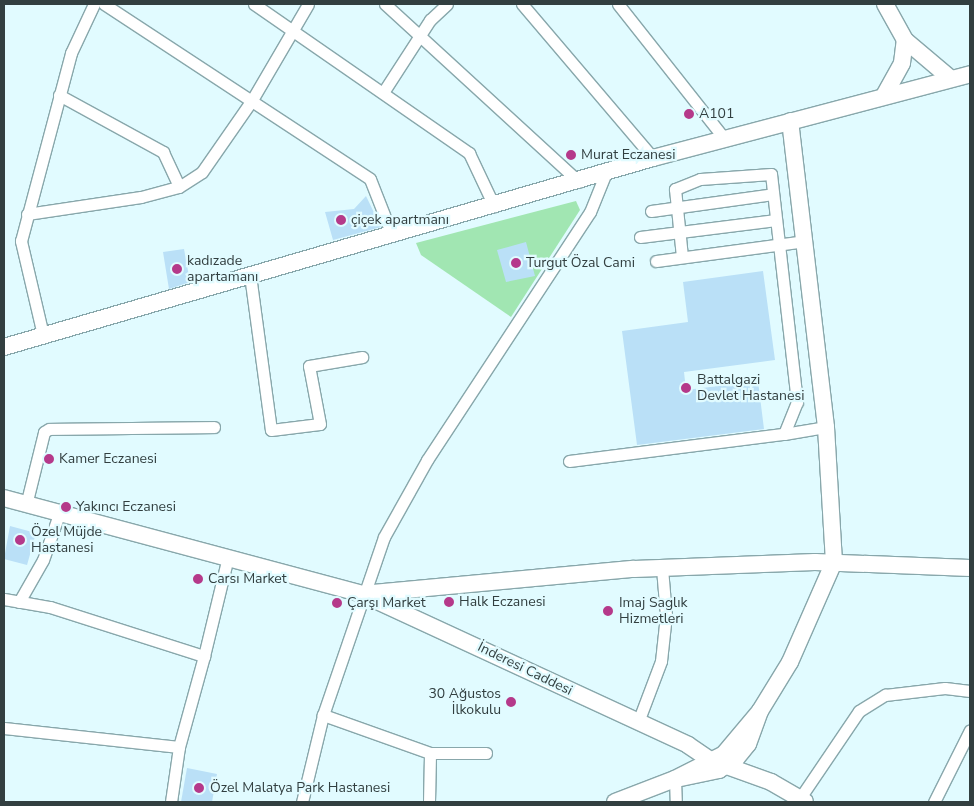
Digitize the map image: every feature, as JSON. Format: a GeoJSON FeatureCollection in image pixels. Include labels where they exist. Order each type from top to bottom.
{"type":"FeatureCollection","features":[{"type":"Feature","properties":{"kind":"main road"},"geometry":{"type":"LineString","coordinates":[[890,6],[905,40],[950,78]]}},
{"type":"Feature","properties":{"kind":"main road"},"geometry":{"type":"LineString","coordinates":[[885,94],[902,63],[905,40]]}},
{"type":"Feature","properties":{"kind":"main road"},"geometry":{"type":"LineString","coordinates":[[4,348],[250,275],[605,175],[653,158],[885,94],[970,74]]}},
{"type":"Feature","properties":{"kind":"main road"},"geometry":{"type":"LineString","coordinates":[[615,802],[676,779],[724,754],[760,711],[790,662],[834,562],[826,427],[806,241],[790,121]]}},
{"type":"Feature","properties":{"kind":"main road"},"geometry":{"type":"LineString","coordinates":[[4,498],[59,514],[228,556],[362,594],[662,568],[834,562],[970,568]]}},
{"type":"Feature","properties":{"kind":"main road","name":"İnderesi Caddesi"},"geometry":{"type":"LineString","coordinates":[[362,594],[688,744],[710,760],[771,782],[802,800]]}},
{"type":"Feature","properties":{"kind":"main road"},"geometry":{"type":"LineString","coordinates":[[676,779],[696,777],[726,766],[748,744],[760,711]]}},
{"type":"Feature","properties":{"kind":"street"},"geometry":{"type":"LineString","coordinates":[[43,335],[22,241],[27,214],[71,53],[94,4]]}},
{"type":"Feature","properties":{"kind":"street"},"geometry":{"type":"LineString","coordinates":[[104,4],[370,179],[392,235]]}},
{"type":"Feature","properties":{"kind":"street"},"geometry":{"type":"LineString","coordinates":[[254,4],[384,91],[469,154],[494,206]]}},
{"type":"Feature","properties":{"kind":"street"},"geometry":{"type":"LineString","coordinates":[[27,214],[179,187],[202,172],[252,100],[308,4]]}},
{"type":"Feature","properties":{"kind":"street"},"geometry":{"type":"LineString","coordinates":[[385,4],[579,182]]}},
{"type":"Feature","properties":{"kind":"street"},"geometry":{"type":"LineString","coordinates":[[384,91],[421,35],[446,4]]}},
{"type":"Feature","properties":{"kind":"street"},"geometry":{"type":"LineString","coordinates":[[522,4],[653,158]]}},
{"type":"Feature","properties":{"kind":"street"},"geometry":{"type":"LineString","coordinates":[[618,4],[724,138]]}},
{"type":"Feature","properties":{"kind":"street"},"geometry":{"type":"LineString","coordinates":[[59,95],[163,152],[179,187]]}},
{"type":"Feature","properties":{"kind":"street"},"geometry":{"type":"LineString","coordinates":[[168,163],[191,179]]}},
{"type":"Feature","properties":{"kind":"street"},"geometry":{"type":"LineString","coordinates":[[682,257],[675,189],[700,179],[771,174],[797,402],[784,434]]}},
{"type":"Feature","properties":{"kind":"street"},"geometry":{"type":"LineString","coordinates":[[302,802],[323,715],[362,594],[384,537],[427,460],[590,212],[605,175]]}},
{"type":"Feature","properties":{"kind":"street"},"geometry":{"type":"LineString","coordinates":[[651,211],[773,194]]}},
{"type":"Feature","properties":{"kind":"street"},"geometry":{"type":"LineString","coordinates":[[640,237],[776,220]]}},
{"type":"Feature","properties":{"kind":"street"},"geometry":{"type":"LineString","coordinates":[[656,261],[806,241]]}},
{"type":"Feature","properties":{"kind":"street"},"geometry":{"type":"LineString","coordinates":[[250,275],[271,430],[320,424],[309,366],[362,357]]}},
{"type":"Feature","properties":{"kind":"street"},"geometry":{"type":"LineString","coordinates":[[26,504],[44,432],[49,429],[214,427]]}},
{"type":"Feature","properties":{"kind":"street"},"geometry":{"type":"LineString","coordinates":[[569,461],[826,427]]}},
{"type":"Feature","properties":{"kind":"street"},"geometry":{"type":"LineString","coordinates":[[20,602],[43,560],[59,514]]}},
{"type":"Feature","properties":{"kind":"street"},"geometry":{"type":"LineString","coordinates":[[171,802],[178,747],[204,656],[228,556]]}},
{"type":"Feature","properties":{"kind":"street"},"geometry":{"type":"LineString","coordinates":[[638,722],[661,661],[666,615],[662,568]]}},
{"type":"Feature","properties":{"kind":"street"},"geometry":{"type":"LineString","coordinates":[[4,599],[50,607],[204,656]]}},
{"type":"Feature","properties":{"kind":"street"},"geometry":{"type":"LineString","coordinates":[[802,800],[858,711],[885,695],[945,688],[970,692]]}},
{"type":"Feature","properties":{"kind":"street"},"geometry":{"type":"LineString","coordinates":[[323,715],[430,753],[486,753]]}},
{"type":"Feature","properties":{"kind":"street"},"geometry":{"type":"LineString","coordinates":[[4,728],[178,747]]}},
{"type":"Feature","properties":{"kind":"street"},"geometry":{"type":"LineString","coordinates":[[938,801],[970,730]]}},
{"type":"Feature","properties":{"kind":"street"},"geometry":{"type":"LineString","coordinates":[[429,802],[430,753]]}},
{"type":"Feature","properties":{"kind":"street"},"geometry":{"type":"LineString","coordinates":[[676,779],[676,802]]}},
{"type":"Feature","properties":{"kind":"green space"},"geometry":{"type":"Polygon","coordinates":[[[576,201],[580,210],[511,317],[421,255],[416,243],[576,201]]]}},
{"type":"Feature","properties":{"kind":"building"},"geometry":{"type":"Polygon","coordinates":[[[366,196],[381,227],[333,240],[325,212],[354,209],[366,196]]]}},
{"type":"Feature","properties":{"kind":"building","name":"Turgut Özal Cami"},"geometry":{"type":"Polygon","coordinates":[[[526,242],[535,276],[506,282],[497,250],[526,242]]]}},
{"type":"Feature","properties":{"kind":"building","name":"kadızade apartamanı"},"geometry":{"type":"Polygon","coordinates":[[[184,249],[190,282],[169,289],[163,252],[184,249]]]}},
{"type":"Feature","properties":{"kind":"building","name":"Battalgazi Devlet Hastanesi"},"geometry":{"type":"Polygon","coordinates":[[[763,271],[775,360],[684,372],[686,390],[758,381],[764,429],[637,445],[622,331],[688,322],[683,282],[763,271]]]}},
{"type":"Feature","properties":{"kind":"building","name":"Özel Müjde Hastanesi"},"geometry":{"type":"Polygon","coordinates":[[[10,526],[36,533],[27,565],[4,559],[10,526]]]}},
{"type":"Feature","properties":{"kind":"building","name":"Özel Malatya Park Hastanesi"},"geometry":{"type":"Polygon","coordinates":[[[187,768],[217,774],[212,802],[181,802],[187,768]]]}},
{"type":"Feature","properties":{"kind":"place","name":"A101"},"geometry":{"type":"Point","coordinates":[689,114]}},
{"type":"Feature","properties":{"kind":"place","name":"Murat Eczanesi"},"geometry":{"type":"Point","coordinates":[571,155]}},
{"type":"Feature","properties":{"kind":"place","name":"çiçek apartmanı"},"geometry":{"type":"Point","coordinates":[341,220]}},
{"type":"Feature","properties":{"kind":"place","name":"Turgut Özal Cami"},"geometry":{"type":"Point","coordinates":[516,263]}},
{"type":"Feature","properties":{"kind":"place","name":"kadızade apartamanı"},"geometry":{"type":"Point","coordinates":[177,269]}},
{"type":"Feature","properties":{"kind":"place","name":"Battalgazi Devlet Hastanesi"},"geometry":{"type":"Point","coordinates":[686,388]}},
{"type":"Feature","properties":{"kind":"place","name":"Kamer Eczanesi"},"geometry":{"type":"Point","coordinates":[49,459]}},
{"type":"Feature","properties":{"kind":"place","name":"Yakıncı Eczanesi"},"geometry":{"type":"Point","coordinates":[66,507]}},
{"type":"Feature","properties":{"kind":"place","name":"Özel Müjde Hastanesi"},"geometry":{"type":"Point","coordinates":[20,540]}},
{"type":"Feature","properties":{"kind":"place","name":"Carsı Market"},"geometry":{"type":"Point","coordinates":[198,579]}},
{"type":"Feature","properties":{"kind":"place","name":"Halk Eczanesi"},"geometry":{"type":"Point","coordinates":[449,602]}},
{"type":"Feature","properties":{"kind":"place","name":"Çarşı Market"},"geometry":{"type":"Point","coordinates":[337,603]}},
{"type":"Feature","properties":{"kind":"place","name":"Imaj Saglık Hizmetleri"},"geometry":{"type":"Point","coordinates":[608,611]}},
{"type":"Feature","properties":{"kind":"place","name":"30 Ağustos İlkokulu"},"geometry":{"type":"Point","coordinates":[511,702]}},
{"type":"Feature","properties":{"kind":"place","name":"Özel Malatya Park Hastanesi"},"geometry":{"type":"Point","coordinates":[199,788]}}]}
